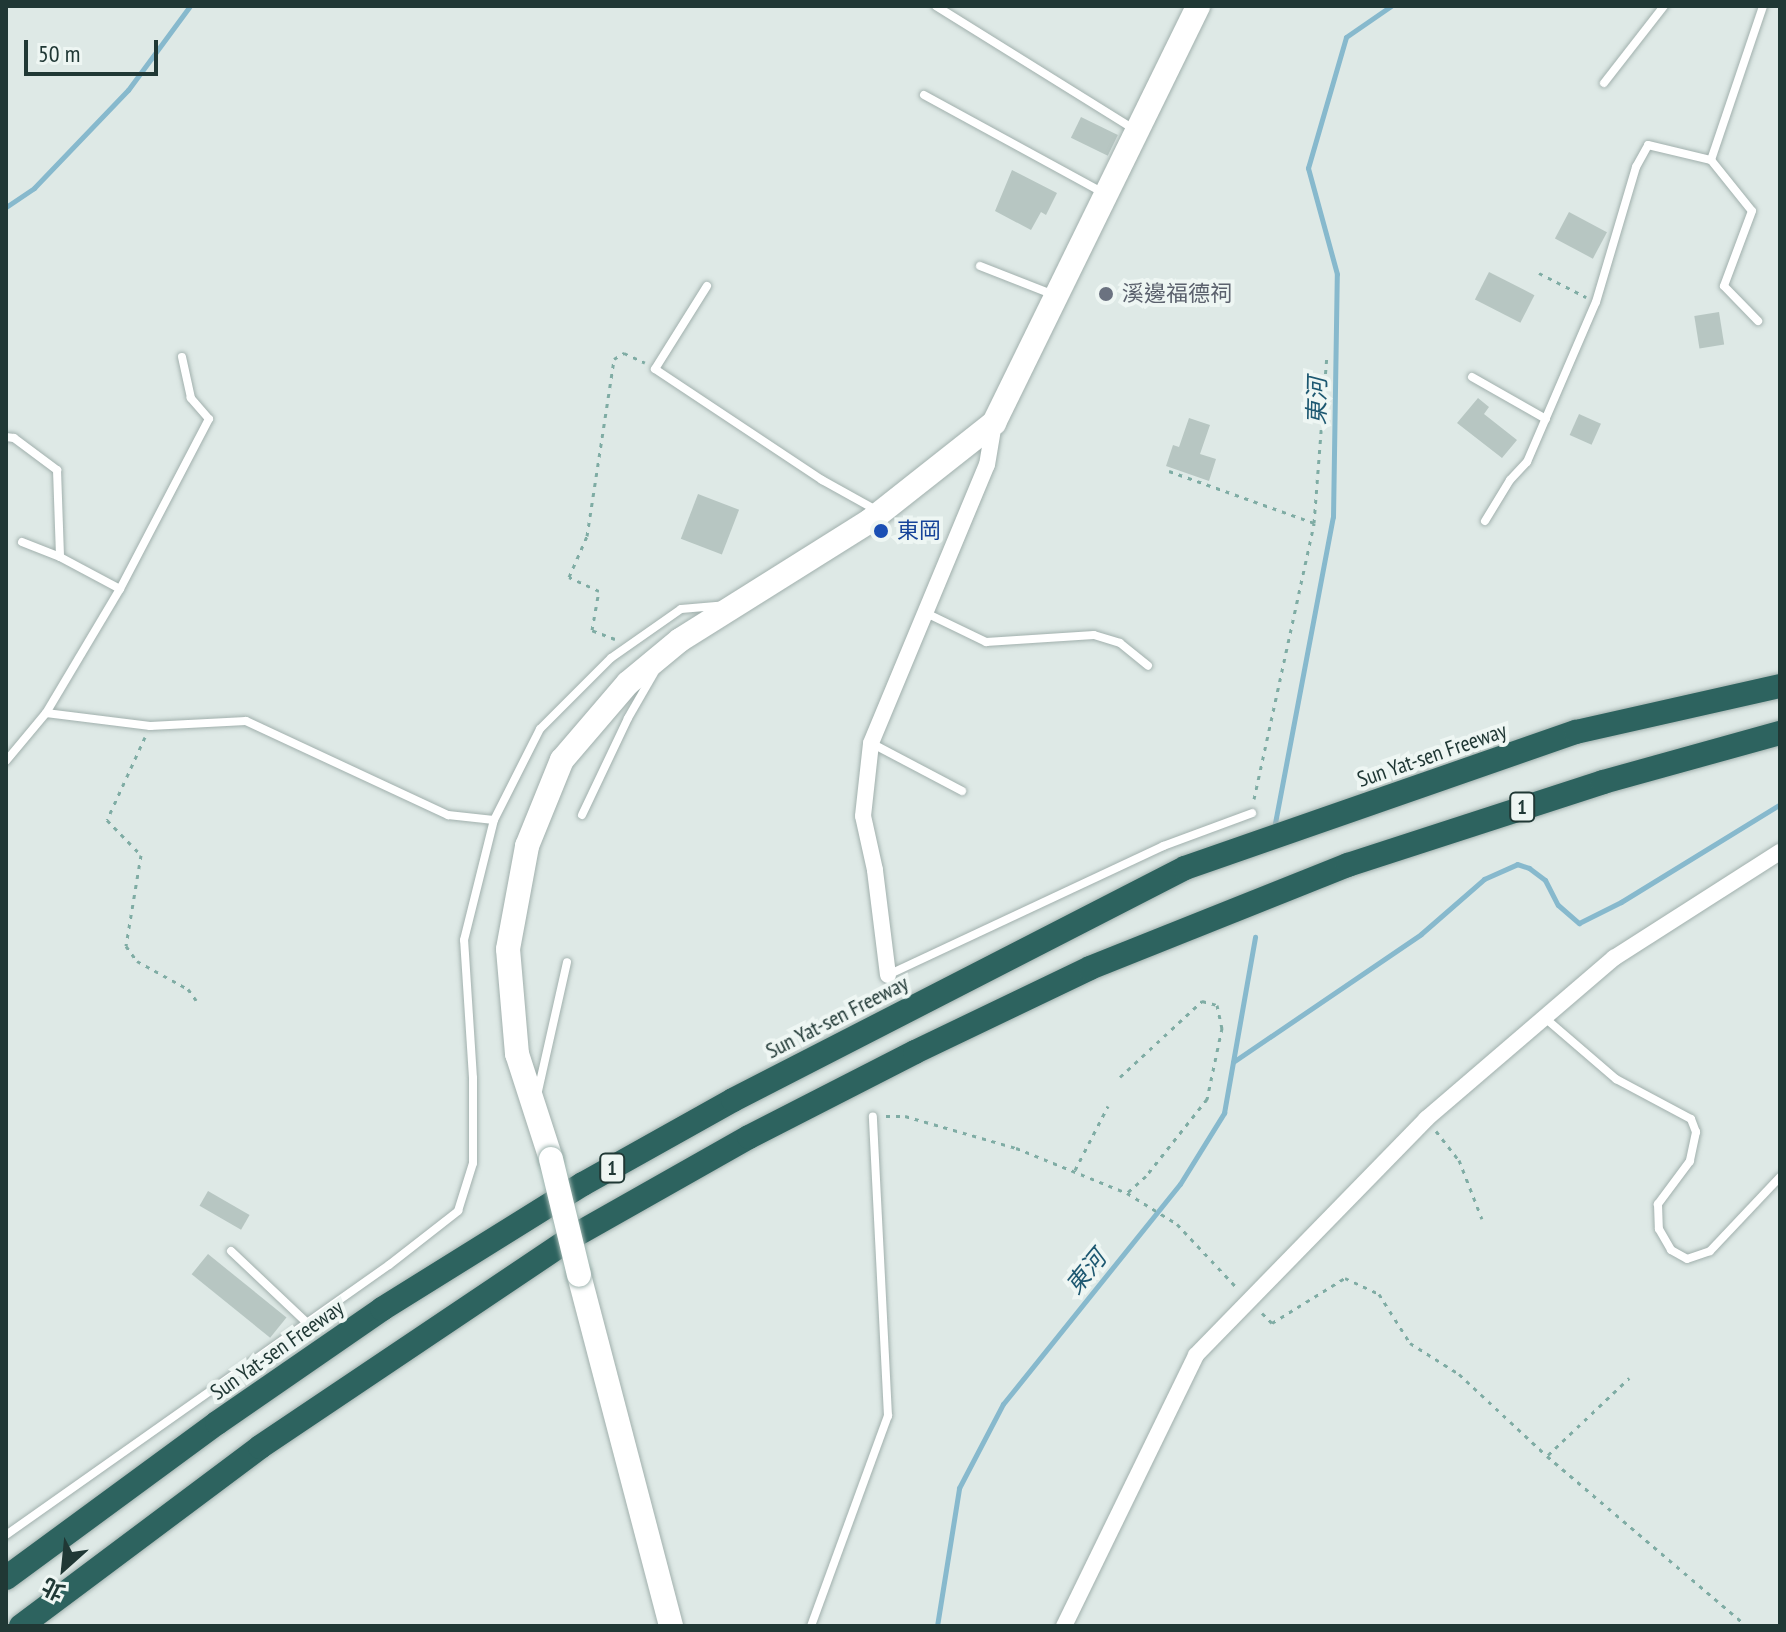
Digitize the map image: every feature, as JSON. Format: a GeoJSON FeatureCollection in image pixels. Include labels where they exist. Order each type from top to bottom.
{"type":"FeatureCollection","features":[{"type":"Feature","properties":{"kind":"highway","name":"Sun Yat-sen Freeway"},"geometry":{"type":"LineString","coordinates":[[6,1578],[217,1423],[382,1309],[583,1184],[733,1100],[1185,868],[1576,732],[1780,686]]}},
{"type":"Feature","properties":{"kind":"highway","name":"1"},"geometry":{"type":"LineString","coordinates":[[21,1626],[260,1447],[574,1236],[749,1137],[915,1052],[1090,968],[1262,898],[1477,821],[1780,733]]}},
{"type":"Feature","properties":{"kind":"street"},"geometry":{"type":"LineString","coordinates":[[888,975],[875,870],[863,816],[871,743],[987,465],[994,423],[1198,6]]}},
{"type":"Feature","properties":{"kind":"street"},"geometry":{"type":"LineString","coordinates":[[671,1626],[551,1159],[517,1054],[508,949],[527,846],[562,760],[628,683],[666,651],[881,513],[994,423]]}},
{"type":"Feature","properties":{"kind":"street"},"geometry":{"type":"LineString","coordinates":[[1064,1626],[1196,1355],[1426,1119],[1614,958],[1780,852]]}},
{"type":"Feature","properties":{"kind":"lane"},"geometry":{"type":"LineString","coordinates":[[936,6],[1137,131]]}},
{"type":"Feature","properties":{"kind":"lane"},"geometry":{"type":"LineString","coordinates":[[1604,83],[1664,6]]}},
{"type":"Feature","properties":{"kind":"lane"},"geometry":{"type":"LineString","coordinates":[[1711,160],[1763,6]]}},
{"type":"Feature","properties":{"kind":"lane"},"geometry":{"type":"LineString","coordinates":[[924,95],[1106,194]]}},
{"type":"Feature","properties":{"kind":"lane"},"geometry":{"type":"LineString","coordinates":[[1485,521],[1510,480],[1527,462],[1546,419],[1596,302],[1636,167],[1648,145],[1711,160],[1752,211],[1724,286],[1758,321]]}},
{"type":"Feature","properties":{"kind":"lane"},"geometry":{"type":"LineString","coordinates":[[980,266],[1056,296]]}},
{"type":"Feature","properties":{"kind":"lane"},"geometry":{"type":"LineString","coordinates":[[707,286],[655,369],[822,480],[881,513]]}},
{"type":"Feature","properties":{"kind":"lane"},"geometry":{"type":"LineString","coordinates":[[6,761],[46,713],[120,589],[209,419],[191,398],[182,357]]}},
{"type":"Feature","properties":{"kind":"lane"},"geometry":{"type":"LineString","coordinates":[[1472,377],[1546,419]]}},
{"type":"Feature","properties":{"kind":"lane"},"geometry":{"type":"LineString","coordinates":[[6,437],[14,438],[57,470],[60,557]]}},
{"type":"Feature","properties":{"kind":"lane"},"geometry":{"type":"LineString","coordinates":[[22,542],[60,557],[120,589]]}},
{"type":"Feature","properties":{"kind":"lane"},"geometry":{"type":"LineString","coordinates":[[6,1535],[389,1265],[458,1211],[473,1163],[473,1078],[464,940],[494,820],[540,729],[611,658],[681,609],[735,605]]}},
{"type":"Feature","properties":{"kind":"lane"},"geometry":{"type":"LineString","coordinates":[[925,613],[986,642],[1094,635],[1120,643],[1148,666]]}},
{"type":"Feature","properties":{"kind":"lane"},"geometry":{"type":"LineString","coordinates":[[582,815],[628,718],[666,651]]}},
{"type":"Feature","properties":{"kind":"lane"},"geometry":{"type":"LineString","coordinates":[[46,713],[150,726],[246,721],[448,815],[494,820]]}},
{"type":"Feature","properties":{"kind":"lane"},"geometry":{"type":"LineString","coordinates":[[871,743],[962,791]]}},
{"type":"Feature","properties":{"kind":"lane"},"geometry":{"type":"LineString","coordinates":[[888,975],[1163,846],[1252,813]]}},
{"type":"Feature","properties":{"kind":"lane"},"geometry":{"type":"LineString","coordinates":[[535,1108],[548,1031],[567,962]]}},
{"type":"Feature","properties":{"kind":"lane"},"geometry":{"type":"LineString","coordinates":[[1545,1018],[1616,1079],[1691,1119],[1696,1132],[1690,1161],[1658,1204],[1659,1229],[1671,1250],[1687,1259],[1710,1251],[1780,1177]]}},
{"type":"Feature","properties":{"kind":"lane"},"geometry":{"type":"LineString","coordinates":[[811,1626],[888,1416],[873,1116]]}},
{"type":"Feature","properties":{"kind":"lane"},"geometry":{"type":"LineString","coordinates":[[231,1251],[306,1322]]}},
{"type":"Feature","properties":{"kind":"path"},"geometry":{"type":"LineString","coordinates":[[1539,273],[1596,302]]}},
{"type":"Feature","properties":{"kind":"path"},"geometry":{"type":"LineString","coordinates":[[630,645],[592,630],[599,591],[569,577],[587,536],[614,359],[624,353],[655,369]]}},
{"type":"Feature","properties":{"kind":"path"},"geometry":{"type":"LineString","coordinates":[[1252,813],[1314,523],[1327,354]]}},
{"type":"Feature","properties":{"kind":"path"},"geometry":{"type":"LineString","coordinates":[[1169,471],[1314,523]]}},
{"type":"Feature","properties":{"kind":"path"},"geometry":{"type":"LineString","coordinates":[[150,726],[107,820],[141,855],[131,896],[126,946],[137,961],[188,989],[196,1000]]}},
{"type":"Feature","properties":{"kind":"path"},"geometry":{"type":"LineString","coordinates":[[1120,1077],[1202,1001],[1217,1005],[1222,1028],[1207,1099],[1146,1176],[1127,1193]]}},
{"type":"Feature","properties":{"kind":"path"},"geometry":{"type":"LineString","coordinates":[[1075,1172],[1108,1106]]}},
{"type":"Feature","properties":{"kind":"path"},"geometry":{"type":"LineString","coordinates":[[873,1116],[905,1116],[1016,1148],[1127,1193],[1177,1224],[1272,1323],[1345,1278],[1379,1294],[1410,1343],[1459,1374],[1547,1456],[1747,1626]]}},
{"type":"Feature","properties":{"kind":"path"},"geometry":{"type":"LineString","coordinates":[[1426,1119],[1459,1160],[1482,1219]]}},
{"type":"Feature","properties":{"kind":"path"},"geometry":{"type":"LineString","coordinates":[[1547,1456],[1629,1378]]}},
{"type":"Feature","properties":{"kind":"building"},"geometry":{"type":"Polygon","coordinates":[[[1081,117],[1118,135],[1108,156],[1071,138],[1081,117]]]}},
{"type":"Feature","properties":{"kind":"building"},"geometry":{"type":"Polygon","coordinates":[[[1012,170],[1057,193],[1046,215],[1041,212],[1031,230],[995,211],[1012,170]]]}},
{"type":"Feature","properties":{"kind":"building"},"geometry":{"type":"Polygon","coordinates":[[[1569,212],[1607,232],[1593,259],[1555,238],[1569,212]]]}},
{"type":"Feature","properties":{"kind":"building"},"geometry":{"type":"Polygon","coordinates":[[[1489,272],[1534,295],[1520,323],[1475,300],[1489,272]]]}},
{"type":"Feature","properties":{"kind":"building"},"geometry":{"type":"Polygon","coordinates":[[[1719,312],[1724,345],[1699,349],[1694,316],[1719,312]]]}},
{"type":"Feature","properties":{"kind":"building"},"geometry":{"type":"Polygon","coordinates":[[[1478,398],[1489,407],[1484,414],[1517,440],[1502,458],[1457,423],[1478,398]]]}},
{"type":"Feature","properties":{"kind":"building"},"geometry":{"type":"Polygon","coordinates":[[[1579,414],[1601,424],[1592,445],[1570,435],[1579,414]]]}},
{"type":"Feature","properties":{"kind":"building"},"geometry":{"type":"Polygon","coordinates":[[[1189,418],[1210,425],[1200,454],[1216,459],[1209,481],[1166,466],[1173,445],[1179,447],[1189,418]]]}},
{"type":"Feature","properties":{"kind":"building"},"geometry":{"type":"Polygon","coordinates":[[[698,494],[739,510],[722,555],[681,539],[698,494]]]}},
{"type":"Feature","properties":{"kind":"building"},"geometry":{"type":"Polygon","coordinates":[[[208,1191],[250,1215],[241,1230],[200,1206],[208,1191]]]}},
{"type":"Feature","properties":{"kind":"building"},"geometry":{"type":"Polygon","coordinates":[[[208,1254],[286,1318],[270,1338],[192,1274],[208,1254]]]}},
{"type":"Feature","properties":{"kind":"waterway"},"geometry":{"type":"LineString","coordinates":[[6,207],[34,188],[128,90],[190,6]]}},
{"type":"Feature","properties":{"kind":"waterway","name":"東河"},"geometry":{"type":"LineString","coordinates":[[1275,823],[1333,517],[1337,274],[1308,168],[1346,37],[1391,6]]}},
{"type":"Feature","properties":{"kind":"waterway"},"geometry":{"type":"LineString","coordinates":[[1233,1062],[1421,934],[1484,879],[1517,864],[1529,868],[1545,880],[1558,905],[1579,923],[1621,902],[1780,804]]}},
{"type":"Feature","properties":{"kind":"waterway","name":"東河"},"geometry":{"type":"LineString","coordinates":[[937,1626],[959,1488],[1003,1404],[1180,1184],[1224,1113],[1255,937]]}},
{"type":"Feature","properties":{"kind":"place","name":"溪邊福德祠"},"geometry":{"type":"Point","coordinates":[1106,294]}},
{"type":"Feature","properties":{"kind":"place","name":"東岡"},"geometry":{"type":"Point","coordinates":[881,531]}}]}
